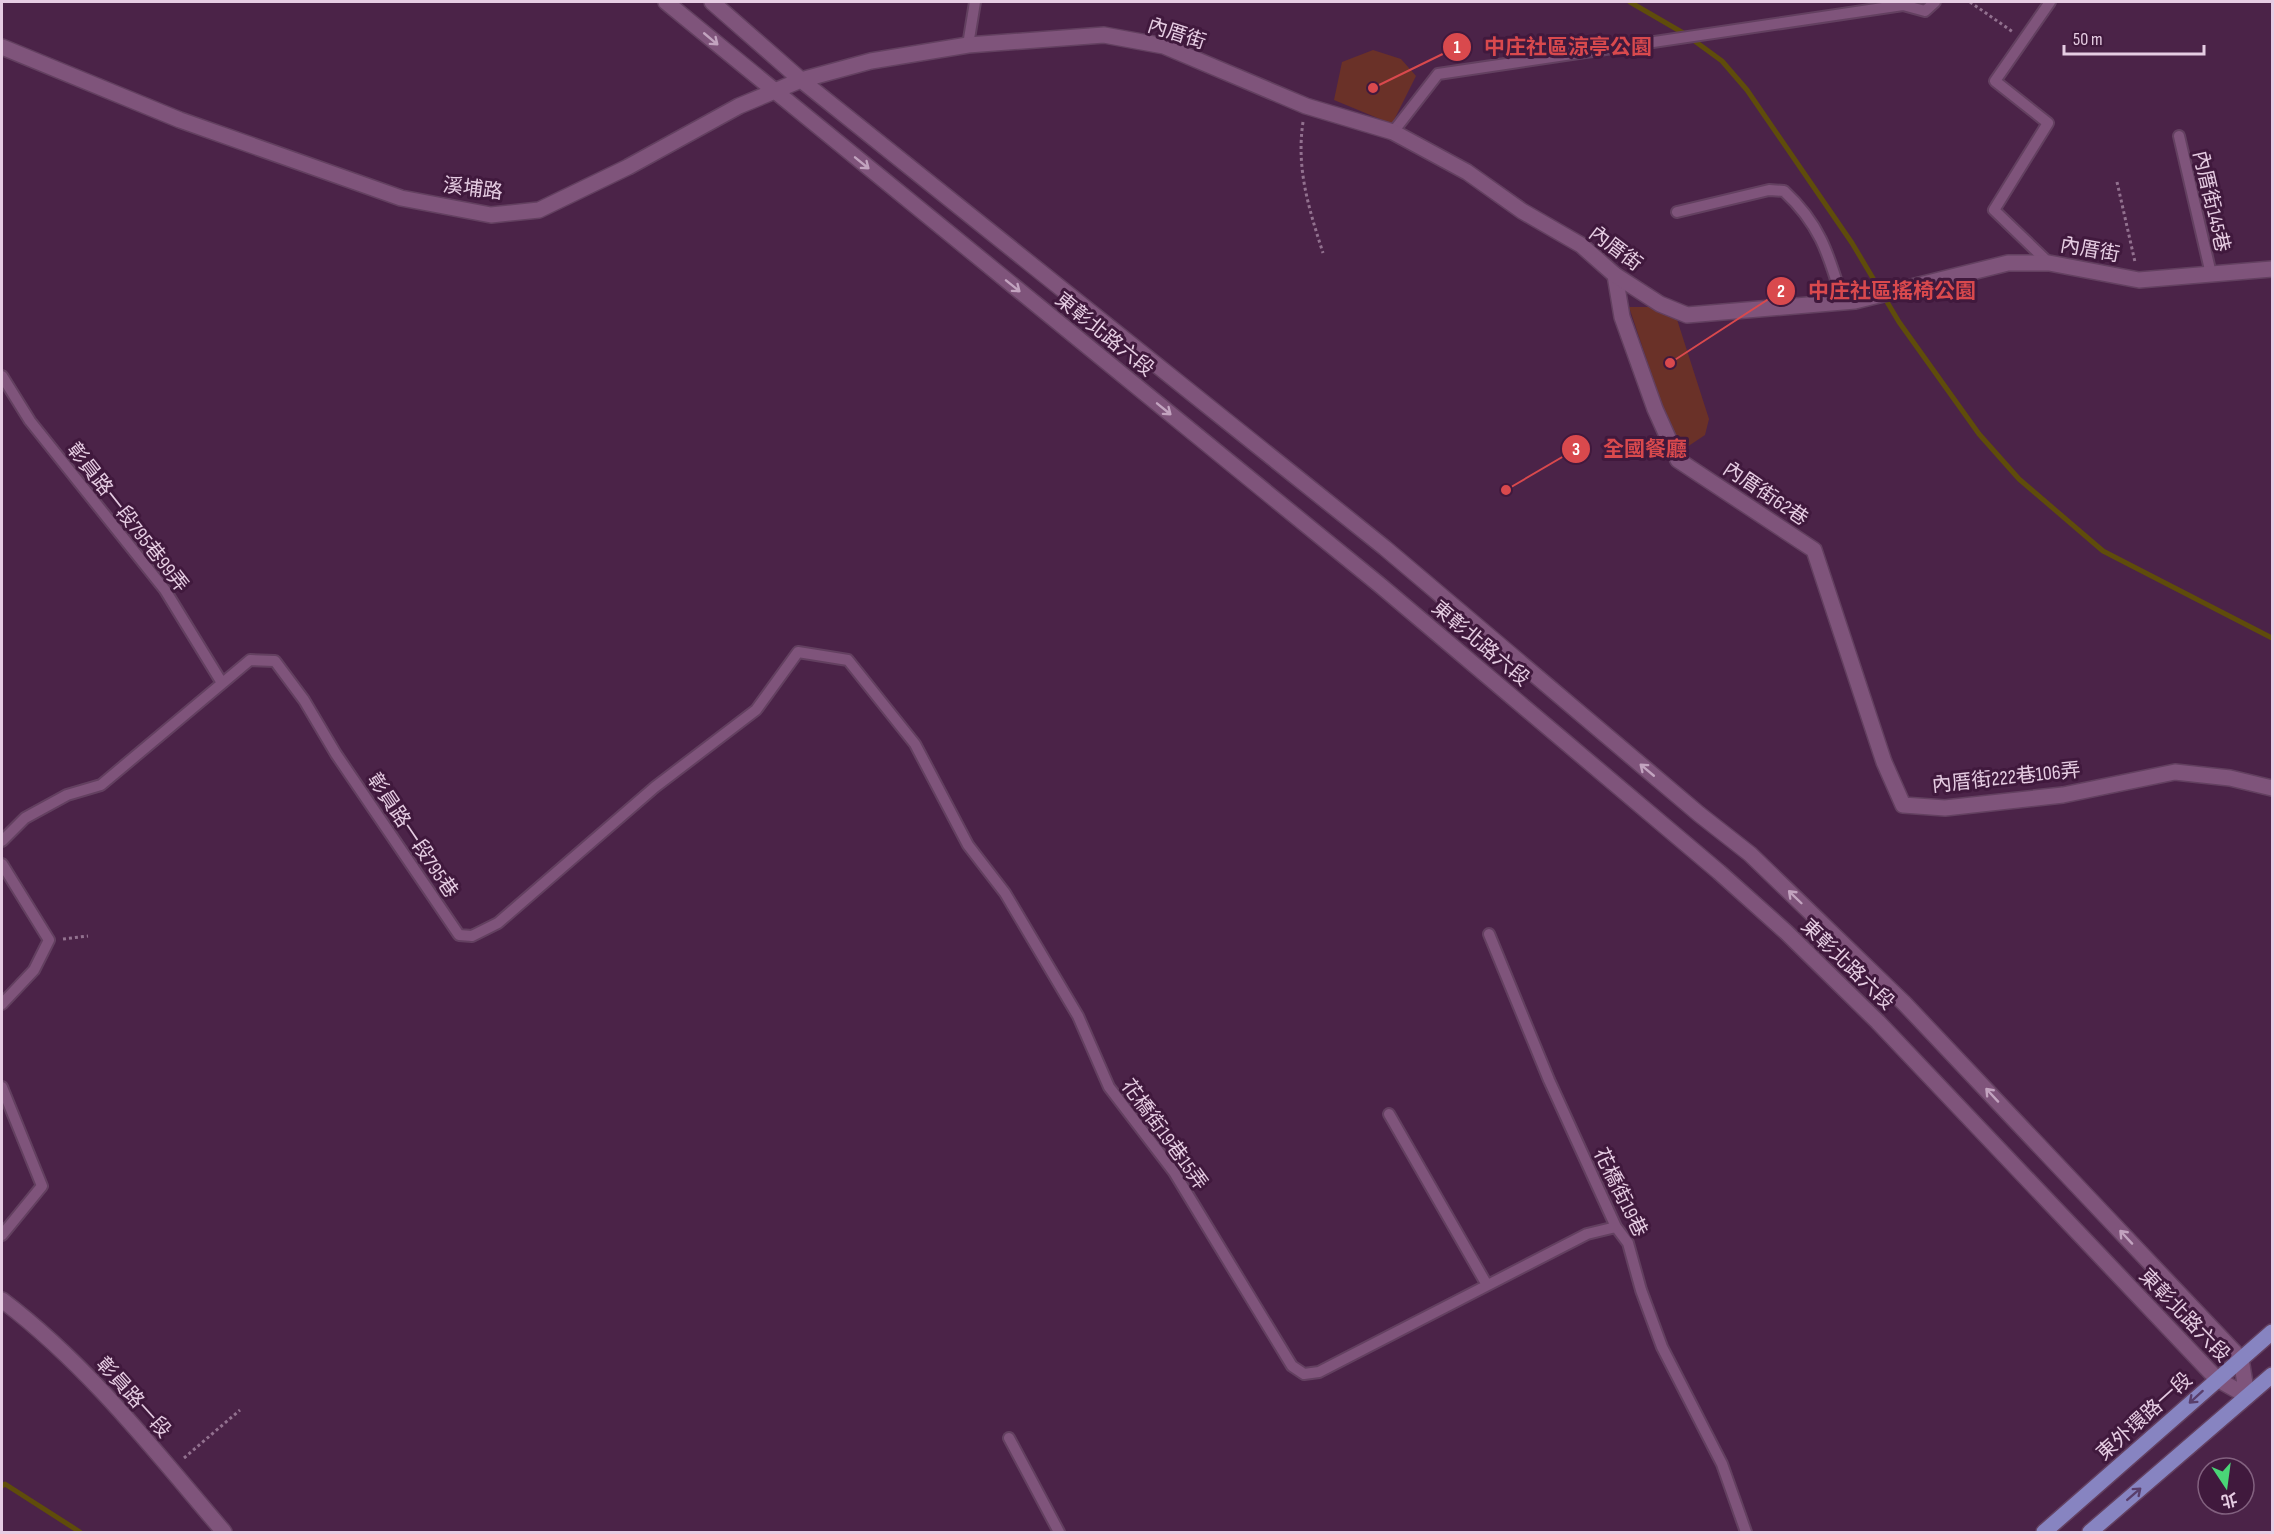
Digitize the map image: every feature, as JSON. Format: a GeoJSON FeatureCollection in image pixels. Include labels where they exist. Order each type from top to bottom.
{"type":"FeatureCollection","features":[{"type":"Feature","properties":{"kind":"main road","name":"東外環路一段"},"geometry":{"type":"LineString","coordinates":[[2044,1533],[2272,1332]]}},
{"type":"Feature","properties":{"kind":"main road"},"geometry":{"type":"LineString","coordinates":[[2090,1533],[2272,1375]]}},
{"type":"Feature","properties":{"kind":"street","name":"東彰北路六段"},"geometry":{"type":"LineString","coordinates":[[666,2],[1381,586],[1719,872],[1878,1022],[2217,1379],[2247,1396]]}},
{"type":"Feature","properties":{"kind":"street","name":"東彰北路六段"},"geometry":{"type":"LineString","coordinates":[[712,2],[801,80],[1385,548],[1750,854],[1904,1003],[2241,1359],[2247,1396]]}},
{"type":"Feature","properties":{"kind":"street","name":"內厝街"},"geometry":{"type":"LineString","coordinates":[[968,45],[1104,35],[1164,46],[1305,106],[1393,132],[1467,172],[1522,211],[1581,245],[1615,275],[1660,304],[1687,315],[1842,302],[2008,263],[2049,263],[2139,280],[2272,269]]}},
{"type":"Feature","properties":{"kind":"street","name":"溪埔路"},"geometry":{"type":"LineString","coordinates":[[2,47],[180,120],[400,198],[490,215],[539,210],[628,167],[739,106],[801,80],[872,61],[968,45]]}},
{"type":"Feature","properties":{"kind":"street","name":"內厝街62巷"},"geometry":{"type":"LineString","coordinates":[[1615,275],[1622,317],[1655,409],[1678,460],[1814,550]]}},
{"type":"Feature","properties":{"kind":"street","name":"內厝街222巷106弄"},"geometry":{"type":"LineString","coordinates":[[1814,550],[1884,762],[1903,805],[1945,808],[2063,795],[2175,772],[2230,778],[2272,788]]}},
{"type":"Feature","properties":{"kind":"street","name":"彰員路一段"},"geometry":{"type":"LineString","coordinates":[[2,1300],[39,1328],[112,1400],[224,1533]]}},
{"type":"Feature","properties":{"kind":"lane"},"geometry":{"type":"LineString","coordinates":[[968,45],[975,2]]}},
{"type":"Feature","properties":{"kind":"lane"},"geometry":{"type":"LineString","coordinates":[[1393,132],[1438,74],[1903,5],[1925,11],[1935,2]]}},
{"type":"Feature","properties":{"kind":"lane"},"geometry":{"type":"LineString","coordinates":[[2049,263],[1994,210],[2048,123],[1995,81],[2050,2]]}},
{"type":"Feature","properties":{"kind":"lane","name":"內厝街145巷"},"geometry":{"type":"LineString","coordinates":[[2179,136],[2211,274]]}},
{"type":"Feature","properties":{"kind":"lane"},"geometry":{"type":"LineString","coordinates":[[1677,212],[1769,190],[1784,191],[1796,202],[1825,244],[1842,302]]}},
{"type":"Feature","properties":{"kind":"lane","name":"彰員路一段795巷99弄"},"geometry":{"type":"LineString","coordinates":[[2,376],[30,421],[165,590],[222,682]]}},
{"type":"Feature","properties":{"kind":"lane","name":"彰員路一段795巷"},"geometry":{"type":"LineString","coordinates":[[2,841],[25,818],[67,795],[101,785],[250,660],[275,661],[304,700],[336,754],[459,935],[472,936],[498,923],[655,787],[756,710],[798,652]]}},
{"type":"Feature","properties":{"kind":"lane","name":"花橋街19巷15弄"},"geometry":{"type":"LineString","coordinates":[[798,652],[848,660],[915,744],[968,845],[1005,893],[1078,1016],[1109,1087],[1174,1172],[1292,1366],[1304,1374],[1319,1372],[1587,1234],[1616,1227]]}},
{"type":"Feature","properties":{"kind":"lane"},"geometry":{"type":"LineString","coordinates":[[2,864],[49,940],[34,970],[2,1004]]}},
{"type":"Feature","properties":{"kind":"lane","name":"花橋街19巷"},"geometry":{"type":"LineString","coordinates":[[1489,934],[1549,1080],[1616,1227],[1628,1243],[1641,1290],[1662,1347],[1722,1464],[1746,1533]]}},
{"type":"Feature","properties":{"kind":"lane"},"geometry":{"type":"LineString","coordinates":[[2,1087],[42,1186],[2,1235]]}},
{"type":"Feature","properties":{"kind":"lane"},"geometry":{"type":"LineString","coordinates":[[1389,1114],[1488,1285]]}},
{"type":"Feature","properties":{"kind":"lane"},"geometry":{"type":"LineString","coordinates":[[1009,1438],[1059,1533]]}},
{"type":"Feature","properties":{"kind":"path"},"geometry":{"type":"LineString","coordinates":[[1970,2],[2024,39]]}},
{"type":"Feature","properties":{"kind":"path"},"geometry":{"type":"LineString","coordinates":[[1305,106],[1299,147],[1302,180],[1307,204],[1323,253]]}},
{"type":"Feature","properties":{"kind":"path"},"geometry":{"type":"LineString","coordinates":[[2117,182],[2139,280]]}},
{"type":"Feature","properties":{"kind":"path"},"geometry":{"type":"LineString","coordinates":[[49,940],[88,936]]}},
{"type":"Feature","properties":{"kind":"path"},"geometry":{"type":"LineString","coordinates":[[171,1470],[240,1410]]}},
{"type":"Feature","properties":{"kind":"shaded area"},"geometry":{"type":"Polygon","coordinates":[[[1373,50],[1401,59],[1416,76],[1392,124],[1334,100],[1342,62],[1373,50]]]}},
{"type":"Feature","properties":{"kind":"shaded area"},"geometry":{"type":"Polygon","coordinates":[[[1629,307],[1673,307],[1709,419],[1705,435],[1678,453],[1629,307]]]}},
{"type":"Feature","properties":{"kind":"waterway"},"geometry":{"type":"LineString","coordinates":[[1630,2],[1685,34],[1722,61],[1747,90],[1852,243],[1899,322],[1979,434],[2019,479],[2103,551],[2272,638]]}},
{"type":"Feature","properties":{"kind":"waterway"},"geometry":{"type":"LineString","coordinates":[[2,1486],[5,1484],[80,1532]]}},
{"type":"Feature","properties":{"kind":"place","name":"中庄社區涼亭公園"},"geometry":{"type":"Point","coordinates":[1373,88]}},
{"type":"Feature","properties":{"kind":"place","name":"中庄社區搖椅公園"},"geometry":{"type":"Point","coordinates":[1670,363]}},
{"type":"Feature","properties":{"kind":"place","name":"全國餐廳"},"geometry":{"type":"Point","coordinates":[1506,490]}}]}
